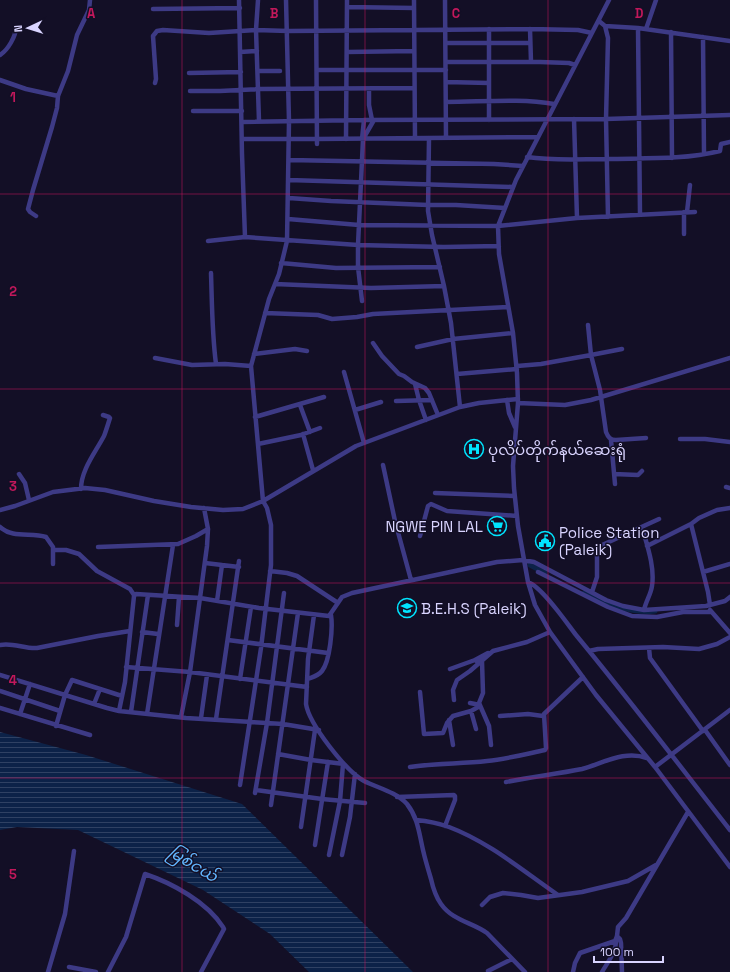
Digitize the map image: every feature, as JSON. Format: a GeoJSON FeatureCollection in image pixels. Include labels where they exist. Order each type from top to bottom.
{"type":"FeatureCollection","features":[{"type":"Feature","properties":{"kind":"street"},"geometry":{"type":"LineString","coordinates":[[36,216],[28,209],[32,190],[52,127],[57,108],[58,96],[68,71],[77,36],[89,10],[90,0]]}},
{"type":"Feature","properties":{"kind":"street"},"geometry":{"type":"LineString","coordinates":[[239,0],[245,237]]}},
{"type":"Feature","properties":{"kind":"street"},"geometry":{"type":"LineString","coordinates":[[258,0],[256,30],[259,121]]}},
{"type":"Feature","properties":{"kind":"street"},"geometry":{"type":"LineString","coordinates":[[240,785],[256,681],[270,571],[271,525],[267,508],[262,500],[251,366],[265,313],[282,264],[288,241],[289,121],[288,31],[286,0]]}},
{"type":"Feature","properties":{"kind":"street"},"geometry":{"type":"LineString","coordinates":[[316,0],[317,142]]}},
{"type":"Feature","properties":{"kind":"street"},"geometry":{"type":"LineString","coordinates":[[346,139],[347,0]]}},
{"type":"Feature","properties":{"kind":"street"},"geometry":{"type":"LineString","coordinates":[[414,0],[415,138]]}},
{"type":"Feature","properties":{"kind":"street"},"geometry":{"type":"LineString","coordinates":[[444,0],[446,43],[446,138]]}},
{"type":"Feature","properties":{"kind":"street"},"geometry":{"type":"LineString","coordinates":[[609,0],[527,157],[513,187],[498,226],[498,246],[513,333],[517,368],[518,401],[513,466],[514,496],[523,560],[528,582],[535,605],[550,632],[583,678],[655,767],[688,812],[729,863]]}},
{"type":"Feature","properties":{"kind":"street"},"geometry":{"type":"LineString","coordinates":[[646,29],[656,0]]}},
{"type":"Feature","properties":{"kind":"street"},"geometry":{"type":"LineString","coordinates":[[347,7],[414,8]]}},
{"type":"Feature","properties":{"kind":"street"},"geometry":{"type":"LineString","coordinates":[[152,10],[240,8]]}},
{"type":"Feature","properties":{"kind":"street"},"geometry":{"type":"LineString","coordinates":[[599,20],[605,26],[608,38],[606,119],[608,217]]}},
{"type":"Feature","properties":{"kind":"street"},"geometry":{"type":"LineString","coordinates":[[605,26],[638,28],[730,41]]}},
{"type":"Feature","properties":{"kind":"street"},"geometry":{"type":"LineString","coordinates":[[0,55],[8,48],[15,34],[16,27]]}},
{"type":"Feature","properties":{"kind":"street"},"geometry":{"type":"LineString","coordinates":[[638,28],[640,215]]}},
{"type":"Feature","properties":{"kind":"street"},"geometry":{"type":"LineString","coordinates":[[155,83],[156,78],[153,36],[157,31],[163,30],[209,33],[256,30],[578,30],[592,33]]}},
{"type":"Feature","properties":{"kind":"street"},"geometry":{"type":"LineString","coordinates":[[488,30],[489,120]]}},
{"type":"Feature","properties":{"kind":"street"},"geometry":{"type":"LineString","coordinates":[[530,30],[530,62]]}},
{"type":"Feature","properties":{"kind":"street"},"geometry":{"type":"LineString","coordinates":[[671,32],[672,158]]}},
{"type":"Feature","properties":{"kind":"street"},"geometry":{"type":"LineString","coordinates":[[703,37],[704,154]]}},
{"type":"Feature","properties":{"kind":"street"},"geometry":{"type":"LineString","coordinates":[[446,43],[530,43]]}},
{"type":"Feature","properties":{"kind":"street"},"geometry":{"type":"LineString","coordinates":[[240,52],[257,51]]}},
{"type":"Feature","properties":{"kind":"street"},"geometry":{"type":"LineString","coordinates":[[347,52],[414,51]]}},
{"type":"Feature","properties":{"kind":"street"},"geometry":{"type":"LineString","coordinates":[[446,62],[530,62],[569,63],[576,65]]}},
{"type":"Feature","properties":{"kind":"street"},"geometry":{"type":"LineString","coordinates":[[258,70],[280,71]]}},
{"type":"Feature","properties":{"kind":"street"},"geometry":{"type":"LineString","coordinates":[[317,70],[446,70]]}},
{"type":"Feature","properties":{"kind":"street"},"geometry":{"type":"LineString","coordinates":[[189,73],[241,72]]}},
{"type":"Feature","properties":{"kind":"street"},"geometry":{"type":"LineString","coordinates":[[0,80],[58,96]]}},
{"type":"Feature","properties":{"kind":"street"},"geometry":{"type":"LineString","coordinates":[[446,82],[489,83]]}},
{"type":"Feature","properties":{"kind":"street"},"geometry":{"type":"LineString","coordinates":[[190,92],[242,91],[258,89],[317,90],[414,88]]}},
{"type":"Feature","properties":{"kind":"street"},"geometry":{"type":"LineString","coordinates":[[363,139],[373,120],[369,105],[369,89]]}},
{"type":"Feature","properties":{"kind":"street"},"geometry":{"type":"LineString","coordinates":[[446,102],[543,102],[554,104]]}},
{"type":"Feature","properties":{"kind":"street"},"geometry":{"type":"LineString","coordinates":[[193,111],[242,110]]}},
{"type":"Feature","properties":{"kind":"street"},"geometry":{"type":"LineString","coordinates":[[242,122],[415,119],[606,119],[730,115]]}},
{"type":"Feature","properties":{"kind":"street"},"geometry":{"type":"LineString","coordinates":[[574,119],[577,218]]}},
{"type":"Feature","properties":{"kind":"street"},"geometry":{"type":"LineString","coordinates":[[362,301],[358,267],[358,245],[364,120]]}},
{"type":"Feature","properties":{"kind":"street"},"geometry":{"type":"LineString","coordinates":[[242,139],[289,139],[317,142],[346,139],[537,137]]}},
{"type":"Feature","properties":{"kind":"street"},"geometry":{"type":"LineString","coordinates":[[429,138],[428,206],[430,226],[449,310],[460,407]]}},
{"type":"Feature","properties":{"kind":"street"},"geometry":{"type":"LineString","coordinates":[[527,157],[552,160],[672,158],[720,151],[721,144],[730,142]]}},
{"type":"Feature","properties":{"kind":"street"},"geometry":{"type":"LineString","coordinates":[[289,160],[523,166]]}},
{"type":"Feature","properties":{"kind":"street"},"geometry":{"type":"LineString","coordinates":[[289,180],[513,187]]}},
{"type":"Feature","properties":{"kind":"street"},"geometry":{"type":"LineString","coordinates":[[684,234],[690,185]]}},
{"type":"Feature","properties":{"kind":"street"},"geometry":{"type":"LineString","coordinates":[[289,198],[428,206],[456,205],[505,208]]}},
{"type":"Feature","properties":{"kind":"street"},"geometry":{"type":"LineString","coordinates":[[288,219],[359,225],[498,226],[577,218],[695,212]]}},
{"type":"Feature","properties":{"kind":"street"},"geometry":{"type":"LineString","coordinates":[[208,241],[245,237],[358,245],[434,247],[498,246]]}},
{"type":"Feature","properties":{"kind":"street"},"geometry":{"type":"LineString","coordinates":[[282,264],[322,267],[440,267]]}},
{"type":"Feature","properties":{"kind":"street"},"geometry":{"type":"LineString","coordinates":[[211,273],[213,338],[216,364]]}},
{"type":"Feature","properties":{"kind":"street"},"geometry":{"type":"LineString","coordinates":[[275,284],[361,288],[444,286]]}},
{"type":"Feature","properties":{"kind":"street"},"geometry":{"type":"LineString","coordinates":[[265,313],[301,314],[338,319],[373,314],[508,307]]}},
{"type":"Feature","properties":{"kind":"street"},"geometry":{"type":"LineString","coordinates":[[588,325],[591,355],[601,398],[606,432],[611,440],[615,484]]}},
{"type":"Feature","properties":{"kind":"street"},"geometry":{"type":"LineString","coordinates":[[417,347],[453,339],[513,333]]}},
{"type":"Feature","properties":{"kind":"street"},"geometry":{"type":"LineString","coordinates":[[373,343],[382,356],[399,374],[408,378],[415,384],[425,388],[429,393],[438,415]]}},
{"type":"Feature","properties":{"kind":"street"},"geometry":{"type":"LineString","coordinates":[[254,354],[295,349],[307,350]]}},
{"type":"Feature","properties":{"kind":"street"},"geometry":{"type":"LineString","coordinates":[[457,374],[517,368],[622,349]]}},
{"type":"Feature","properties":{"kind":"street"},"geometry":{"type":"LineString","coordinates":[[155,358],[192,365],[216,364],[251,366]]}},
{"type":"Feature","properties":{"kind":"street"},"geometry":{"type":"LineString","coordinates":[[0,510],[53,492],[81,489],[105,490],[154,501],[204,508],[235,510],[253,506],[349,449],[460,407],[507,400],[565,404],[601,398],[630,387],[730,358]]}},
{"type":"Feature","properties":{"kind":"street"},"geometry":{"type":"LineString","coordinates":[[344,372],[364,443]]}},
{"type":"Feature","properties":{"kind":"street"},"geometry":{"type":"LineString","coordinates":[[415,384],[426,420]]}},
{"type":"Feature","properties":{"kind":"street"},"geometry":{"type":"LineString","coordinates":[[255,417],[324,397]]}},
{"type":"Feature","properties":{"kind":"street"},"geometry":{"type":"LineString","coordinates":[[396,401],[432,400]]}},
{"type":"Feature","properties":{"kind":"street"},"geometry":{"type":"LineString","coordinates":[[507,400],[510,414],[516,428]]}},
{"type":"Feature","properties":{"kind":"street"},"geometry":{"type":"LineString","coordinates":[[355,410],[381,402]]}},
{"type":"Feature","properties":{"kind":"street"},"geometry":{"type":"LineString","coordinates":[[300,404],[310,432]]}},
{"type":"Feature","properties":{"kind":"street"},"geometry":{"type":"LineString","coordinates":[[81,489],[81,481],[85,470],[105,434],[110,418],[103,415]]}},
{"type":"Feature","properties":{"kind":"street"},"geometry":{"type":"LineString","coordinates":[[258,444],[303,434],[320,428]]}},
{"type":"Feature","properties":{"kind":"street"},"geometry":{"type":"LineString","coordinates":[[303,434],[313,470]]}},
{"type":"Feature","properties":{"kind":"street"},"geometry":{"type":"LineString","coordinates":[[611,440],[646,438]]}},
{"type":"Feature","properties":{"kind":"street"},"geometry":{"type":"LineString","coordinates":[[680,439],[705,439],[730,442]]}},
{"type":"Feature","properties":{"kind":"street"},"geometry":{"type":"LineString","coordinates":[[383,465],[395,521],[412,580]]}},
{"type":"Feature","properties":{"kind":"street"},"geometry":{"type":"LineString","coordinates":[[614,474],[638,474],[642,471]]}},
{"type":"Feature","properties":{"kind":"street"},"geometry":{"type":"LineString","coordinates":[[19,474],[25,483],[30,500]]}},
{"type":"Feature","properties":{"kind":"street"},"geometry":{"type":"LineString","coordinates":[[435,493],[514,496]]}},
{"type":"Feature","properties":{"kind":"street"},"geometry":{"type":"LineString","coordinates":[[420,536],[428,506],[431,504],[447,511],[517,516]]}},
{"type":"Feature","properties":{"kind":"street"},"geometry":{"type":"LineString","coordinates":[[181,717],[190,672],[205,563],[208,529],[204,508]]}},
{"type":"Feature","properties":{"kind":"street"},"geometry":{"type":"LineString","coordinates":[[647,546],[714,511],[730,508]]}},
{"type":"Feature","properties":{"kind":"street"},"geometry":{"type":"LineString","coordinates":[[592,592],[597,577],[597,557],[600,546],[659,519]]}},
{"type":"Feature","properties":{"kind":"street"},"geometry":{"type":"LineString","coordinates":[[691,524],[703,572],[710,611],[730,633]]}},
{"type":"Feature","properties":{"kind":"street"},"geometry":{"type":"LineString","coordinates":[[0,527],[4,531],[15,534],[45,537],[52,545],[53,564]]}},
{"type":"Feature","properties":{"kind":"street"},"geometry":{"type":"LineString","coordinates":[[642,527],[652,567],[652,586],[644,610]]}},
{"type":"Feature","properties":{"kind":"street"},"geometry":{"type":"LineString","coordinates":[[98,547],[173,545],[185,542],[208,529]]}},
{"type":"Feature","properties":{"kind":"street"},"geometry":{"type":"LineString","coordinates":[[147,714],[158,634],[173,545]]}},
{"type":"Feature","properties":{"kind":"street"},"geometry":{"type":"LineString","coordinates":[[53,550],[66,550],[79,554],[97,571],[130,589],[134,595],[126,667],[119,711]]}},
{"type":"Feature","properties":{"kind":"street"},"geometry":{"type":"LineString","coordinates":[[308,679],[317,676],[320,673],[327,659],[332,627],[330,615],[342,597],[346,594],[497,562],[523,560],[534,562],[606,600],[623,606],[644,610],[657,611],[708,605],[725,601],[730,597]]}},
{"type":"Feature","properties":{"kind":"street"},"geometry":{"type":"LineString","coordinates":[[216,719],[234,604],[239,561]]}},
{"type":"Feature","properties":{"kind":"street"},"geometry":{"type":"LineString","coordinates":[[205,563],[238,567]]}},
{"type":"Feature","properties":{"kind":"street"},"geometry":{"type":"LineString","coordinates":[[703,572],[730,564]]}},
{"type":"Feature","properties":{"kind":"street"},"geometry":{"type":"LineString","coordinates":[[217,601],[222,565]]}},
{"type":"Feature","properties":{"kind":"street"},"geometry":{"type":"LineString","coordinates":[[270,571],[297,576],[338,604]]}},
{"type":"Feature","properties":{"kind":"street"},"geometry":{"type":"LineString","coordinates":[[538,572],[608,607],[632,616],[662,617],[683,612],[710,611]]}},
{"type":"Feature","properties":{"kind":"street"},"geometry":{"type":"LineString","coordinates":[[528,582],[535,586],[590,651],[730,830]]}},
{"type":"Feature","properties":{"kind":"street"},"geometry":{"type":"LineString","coordinates":[[284,593],[273,683],[256,791],[365,803]]}},
{"type":"Feature","properties":{"kind":"street"},"geometry":{"type":"LineString","coordinates":[[134,595],[200,598],[265,609],[314,615],[330,615]]}},
{"type":"Feature","properties":{"kind":"street"},"geometry":{"type":"LineString","coordinates":[[131,712],[148,595]]}},
{"type":"Feature","properties":{"kind":"street"},"geometry":{"type":"LineString","coordinates":[[177,625],[179,597]]}},
{"type":"Feature","properties":{"kind":"street"},"geometry":{"type":"LineString","coordinates":[[240,679],[251,607]]}},
{"type":"Feature","properties":{"kind":"street"},"geometry":{"type":"LineString","coordinates":[[657,611],[662,617]]}},
{"type":"Feature","properties":{"kind":"street"},"geometry":{"type":"LineString","coordinates":[[271,805],[298,613]]}},
{"type":"Feature","properties":{"kind":"street"},"geometry":{"type":"LineString","coordinates":[[314,615],[309,651],[307,709],[317,730],[344,764],[362,780],[389,792],[406,804],[416,820],[431,880],[440,903],[449,913],[482,930],[525,972]]}},
{"type":"Feature","properties":{"kind":"street"},"geometry":{"type":"LineString","coordinates":[[0,645],[10,644],[37,648],[130,631]]}},
{"type":"Feature","properties":{"kind":"street"},"geometry":{"type":"LineString","coordinates":[[142,632],[158,634]]}},
{"type":"Feature","properties":{"kind":"street"},"geometry":{"type":"LineString","coordinates":[[454,700],[453,690],[457,680],[479,661],[495,650],[527,642],[550,632]]}},
{"type":"Feature","properties":{"kind":"street"},"geometry":{"type":"LineString","coordinates":[[590,651],[598,648],[668,647],[699,649],[717,644],[730,637]]}},
{"type":"Feature","properties":{"kind":"street"},"geometry":{"type":"LineString","coordinates":[[228,640],[328,653]]}},
{"type":"Feature","properties":{"kind":"street"},"geometry":{"type":"LineString","coordinates":[[649,648],[650,658],[730,765]]}},
{"type":"Feature","properties":{"kind":"street"},"geometry":{"type":"LineString","coordinates":[[450,669],[479,661]]}},
{"type":"Feature","properties":{"kind":"street"},"geometry":{"type":"LineString","coordinates":[[479,661],[483,675],[483,693],[480,705],[489,726],[491,745]]}},
{"type":"Feature","properties":{"kind":"street"},"geometry":{"type":"LineString","coordinates":[[126,667],[190,672],[307,687]]}},
{"type":"Feature","properties":{"kind":"street"},"geometry":{"type":"LineString","coordinates":[[0,674],[119,711],[283,724],[317,730]]}},
{"type":"Feature","properties":{"kind":"street"},"geometry":{"type":"LineString","coordinates":[[201,718],[207,675]]}},
{"type":"Feature","properties":{"kind":"street"},"geometry":{"type":"LineString","coordinates":[[410,767],[488,761],[545,750],[544,714],[583,678]]}},
{"type":"Feature","properties":{"kind":"street"},"geometry":{"type":"LineString","coordinates":[[56,726],[65,695],[72,680],[122,696]]}},
{"type":"Feature","properties":{"kind":"street"},"geometry":{"type":"LineString","coordinates":[[20,714],[30,684]]}},
{"type":"Feature","properties":{"kind":"street"},"geometry":{"type":"LineString","coordinates":[[94,704],[100,689]]}},
{"type":"Feature","properties":{"kind":"street"},"geometry":{"type":"LineString","coordinates":[[0,691],[60,711]]}},
{"type":"Feature","properties":{"kind":"street"},"geometry":{"type":"LineString","coordinates":[[420,692],[424,733],[442,733],[455,715],[471,712],[480,705]]}},
{"type":"Feature","properties":{"kind":"street"},"geometry":{"type":"LineString","coordinates":[[470,703],[480,705]]}},
{"type":"Feature","properties":{"kind":"street"},"geometry":{"type":"LineString","coordinates":[[0,708],[90,736]]}},
{"type":"Feature","properties":{"kind":"street"},"geometry":{"type":"LineString","coordinates":[[655,767],[730,710]]}},
{"type":"Feature","properties":{"kind":"street"},"geometry":{"type":"LineString","coordinates":[[471,712],[476,729]]}},
{"type":"Feature","properties":{"kind":"street"},"geometry":{"type":"LineString","coordinates":[[500,716],[528,714],[543,716]]}},
{"type":"Feature","properties":{"kind":"street"},"geometry":{"type":"LineString","coordinates":[[449,723],[453,745]]}},
{"type":"Feature","properties":{"kind":"street"},"geometry":{"type":"LineString","coordinates":[[301,827],[317,730]]}},
{"type":"Feature","properties":{"kind":"street"},"geometry":{"type":"LineString","coordinates":[[278,754],[344,764]]}},
{"type":"Feature","properties":{"kind":"street"},"geometry":{"type":"LineString","coordinates":[[506,782],[582,769],[626,755],[638,755],[647,758]]}},
{"type":"Feature","properties":{"kind":"street"},"geometry":{"type":"LineString","coordinates":[[315,845],[328,762]]}},
{"type":"Feature","properties":{"kind":"street"},"geometry":{"type":"LineString","coordinates":[[329,855],[340,801],[344,764]]}},
{"type":"Feature","properties":{"kind":"street"},"geometry":{"type":"LineString","coordinates":[[342,855],[352,802],[355,774]]}},
{"type":"Feature","properties":{"kind":"street"},"geometry":{"type":"LineString","coordinates":[[397,797],[454,795],[455,800],[445,826]]}},
{"type":"Feature","properties":{"kind":"street"},"geometry":{"type":"LineString","coordinates":[[602,972],[615,947],[618,928],[626,918],[688,812]]}},
{"type":"Feature","properties":{"kind":"street"},"geometry":{"type":"LineString","coordinates":[[416,820],[445,826],[478,841],[515,864],[558,895]]}},
{"type":"Feature","properties":{"kind":"street"},"geometry":{"type":"LineString","coordinates":[[48,972],[65,914],[74,851]]}},
{"type":"Feature","properties":{"kind":"street"},"geometry":{"type":"LineString","coordinates":[[482,905],[490,897],[503,893],[538,898],[582,892],[628,881],[658,864]]}},
{"type":"Feature","properties":{"kind":"street"},"geometry":{"type":"LineString","coordinates":[[108,972],[126,937],[145,874],[176,888],[200,903],[211,912],[223,927],[224,929],[201,972]]}},
{"type":"Feature","properties":{"kind":"street"},"geometry":{"type":"LineString","coordinates":[[573,972],[575,963],[580,953],[614,942],[616,938]]}},
{"type":"Feature","properties":{"kind":"street"},"geometry":{"type":"LineString","coordinates":[[616,938],[620,939],[621,943],[622,972]]}},
{"type":"Feature","properties":{"kind":"street"},"geometry":{"type":"LineString","coordinates":[[488,970],[512,959]]}},
{"type":"Feature","properties":{"kind":"street"},"geometry":{"type":"LineString","coordinates":[[69,967],[96,972]]}},
{"type":"Feature","properties":{"kind":"water","name":"မြစ်ငယ်"},"geometry":{"type":"Polygon","coordinates":[[[0,732],[86,755],[242,804],[413,972],[309,972],[270,934],[203,890],[78,830],[17,827],[0,830],[0,732]]]}},
{"type":"Feature","properties":{"kind":"waterway"},"geometry":{"type":"LineString","coordinates":[[530,565],[545,573]]}},
{"type":"Feature","properties":{"kind":"waterway"},"geometry":{"type":"LineString","coordinates":[[584,593],[619,607],[637,611],[655,611]]}},
{"type":"Feature","properties":{"kind":"place","name":"ပုလိပ်တိုက်နယ်ဆေးရုံ"},"geometry":{"type":"Point","coordinates":[474,449]}},
{"type":"Feature","properties":{"kind":"place","name":"NGWE PIN LAL"},"geometry":{"type":"Point","coordinates":[497,526]}},
{"type":"Feature","properties":{"kind":"place","name":"Police Station (Paleik)"},"geometry":{"type":"Point","coordinates":[545,541]}},
{"type":"Feature","properties":{"kind":"place","name":"B.E.H.S (Paleik)"},"geometry":{"type":"Point","coordinates":[407,608]}}]}
